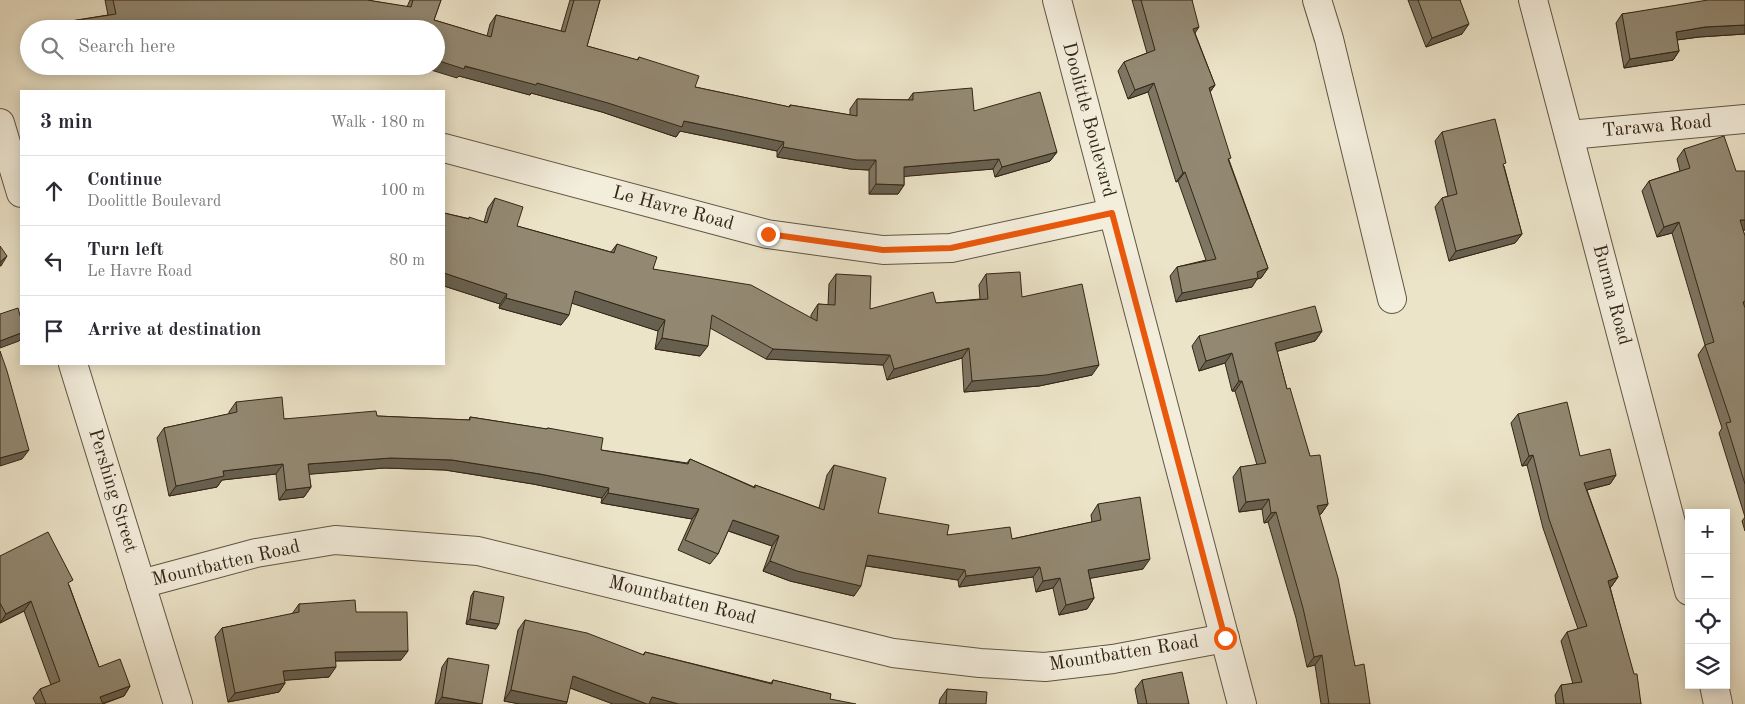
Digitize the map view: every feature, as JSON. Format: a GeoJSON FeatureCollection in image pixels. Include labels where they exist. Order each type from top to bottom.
{"type":"FeatureCollection","features":[{"type":"Feature","properties":{"kind":"street","name":"Doolittle Boulevard"},"geometry":{"type":"LineString","coordinates":[[1057,0],[1242,704]]}},
{"type":"Feature","properties":{"kind":"street"},"geometry":{"type":"LineString","coordinates":[[1317,0],[1329,39],[1392,299]]}},
{"type":"Feature","properties":{"kind":"street","name":"Burma Road"},"geometry":{"type":"LineString","coordinates":[[1533,0],[1685,576]]}},
{"type":"Feature","properties":{"kind":"street","name":"Tarawa Road"},"geometry":{"type":"LineString","coordinates":[[1569,135],[1745,118]]}},
{"type":"Feature","properties":{"kind":"street"},"geometry":{"type":"LineString","coordinates":[[0,123],[16,160],[20,186]]}},
{"type":"Feature","properties":{"kind":"street","name":"Le Havre Road"},"geometry":{"type":"LineString","coordinates":[[445,148],[768,234],[883,250],[951,248],[1112,213]]}},
{"type":"Feature","properties":{"kind":"street","name":"Pershing Street"},"geometry":{"type":"LineString","coordinates":[[73,365],[178,704]]}},
{"type":"Feature","properties":{"kind":"street","name":"Mountbatten Road"},"geometry":{"type":"LineString","coordinates":[[141,584],[256,553],[335,540],[478,551],[893,653],[980,663],[1045,667],[1113,659],[1225,638]]}},
{"type":"Feature","properties":{"kind":"street"},"geometry":{"type":"LineString","coordinates":[[1715,689],[1718,704]]}},
{"type":"Feature","properties":{"kind":"building"},"geometry":{"type":"Polygon","coordinates":[[[113,0],[367,0],[411,7],[413,0],[441,0],[434,20],[78,20],[116,14],[113,0]]]}},
{"type":"Feature","properties":{"kind":"building"},"geometry":{"type":"Polygon","coordinates":[[[574,0],[600,0],[587,46],[638,60],[639,57],[699,76],[695,87],[790,107],[790,105],[857,116],[857,99],[913,100],[913,93],[972,88],[974,111],[1040,92],[1057,152],[1002,167],[999,159],[904,167],[904,185],[876,184],[876,160],[857,160],[783,147],[784,142],[684,121],[682,127],[537,83],[536,85],[465,66],[464,69],[445,63],[445,23],[491,37],[496,15],[565,32],[574,0]]]}},
{"type":"Feature","properties":{"kind":"building"},"geometry":{"type":"Polygon","coordinates":[[[1141,0],[1192,0],[1199,27],[1193,29],[1215,85],[1209,88],[1231,158],[1228,159],[1268,268],[1257,272],[1258,278],[1182,293],[1177,267],[1216,259],[1185,172],[1183,173],[1154,83],[1135,90],[1124,62],[1155,50],[1141,0]]]}},
{"type":"Feature","properties":{"kind":"building"},"geometry":{"type":"Polygon","coordinates":[[[1418,0],[1460,0],[1469,24],[1432,38],[1418,0]]]}},
{"type":"Feature","properties":{"kind":"building"},"geometry":{"type":"Polygon","coordinates":[[[1708,0],[1745,0],[1745,25],[1705,27],[1676,32],[1679,51],[1630,59],[1622,14],[1708,0]]]}},
{"type":"Feature","properties":{"kind":"building"},"geometry":{"type":"Polygon","coordinates":[[[1495,119],[1506,163],[1503,164],[1522,234],[1456,251],[1442,198],[1457,194],[1442,132],[1495,119]]]}},
{"type":"Feature","properties":{"kind":"building"},"geometry":{"type":"Polygon","coordinates":[[[1724,136],[1736,171],[1745,171],[1745,220],[1740,220],[1745,236],[1745,301],[1743,302],[1745,308],[1745,484],[1726,423],[1731,422],[1705,345],[1714,342],[1679,222],[1664,227],[1649,181],[1690,168],[1684,149],[1724,136]]]}},
{"type":"Feature","properties":{"kind":"building"},"geometry":{"type":"Polygon","coordinates":[[[495,198],[523,207],[517,226],[614,253],[617,244],[657,257],[653,269],[751,285],[817,321],[818,304],[835,305],[836,274],[871,276],[870,309],[933,292],[936,303],[988,299],[986,274],[1020,272],[1022,297],[1082,284],[1099,365],[1046,375],[972,381],[969,348],[894,369],[890,355],[773,349],[712,315],[708,346],[662,338],[665,320],[575,291],[569,315],[506,298],[507,294],[445,273],[445,213],[469,219],[469,217],[487,223],[495,198]]]}},
{"type":"Feature","properties":{"kind":"building"},"geometry":{"type":"Polygon","coordinates":[[[0,246],[7,256],[0,262],[0,246]]]}},
{"type":"Feature","properties":{"kind":"building"},"geometry":{"type":"Polygon","coordinates":[[[1315,306],[1322,331],[1275,343],[1287,389],[1290,388],[1310,456],[1320,455],[1328,504],[1317,506],[1338,578],[1355,666],[1364,664],[1370,704],[1329,704],[1322,655],[1314,657],[1303,608],[1276,512],[1271,513],[1269,499],[1246,502],[1240,467],[1266,463],[1242,381],[1239,381],[1232,353],[1206,361],[1199,336],[1315,306]]]}},
{"type":"Feature","properties":{"kind":"building"},"geometry":{"type":"Polygon","coordinates":[[[18,308],[20,333],[0,341],[0,314],[18,308]]]}},
{"type":"Feature","properties":{"kind":"building"},"geometry":{"type":"Polygon","coordinates":[[[0,351],[29,450],[0,458],[0,351]]]}},
{"type":"Feature","properties":{"kind":"building"},"geometry":{"type":"Polygon","coordinates":[[[282,397],[284,419],[376,411],[377,416],[470,420],[470,417],[603,438],[601,450],[688,464],[690,459],[755,488],[755,485],[824,510],[834,465],[886,478],[878,513],[949,525],[947,535],[1010,527],[1012,539],[1101,520],[1098,504],[1140,497],[1150,559],[1088,570],[1094,598],[1066,605],[1060,578],[1043,581],[1040,567],[966,576],[965,570],[868,555],[861,586],[797,571],[770,561],[779,536],[733,520],[718,554],[685,540],[699,509],[608,493],[609,488],[540,474],[452,460],[391,458],[308,464],[311,487],[286,490],[283,464],[223,471],[224,476],[176,486],[164,428],[237,412],[236,402],[282,397]]]}},
{"type":"Feature","properties":{"kind":"building"},"geometry":{"type":"Polygon","coordinates":[[[1567,402],[1580,456],[1610,449],[1616,475],[1584,483],[1618,577],[1608,581],[1634,674],[1637,674],[1641,704],[1564,704],[1561,685],[1582,682],[1567,632],[1587,626],[1549,519],[1533,455],[1529,456],[1518,414],[1567,402]]]}},
{"type":"Feature","properties":{"kind":"building"},"geometry":{"type":"Polygon","coordinates":[[[48,532],[73,580],[68,583],[99,667],[120,659],[130,686],[100,697],[103,704],[46,704],[40,689],[60,681],[31,601],[6,614],[0,603],[0,556],[48,532]]]}},
{"type":"Feature","properties":{"kind":"building"},"geometry":{"type":"Polygon","coordinates":[[[474,591],[504,597],[499,624],[470,619],[474,591]]]}},
{"type":"Feature","properties":{"kind":"building"},"geometry":{"type":"Polygon","coordinates":[[[355,600],[356,612],[407,612],[408,651],[335,652],[336,667],[283,671],[285,683],[235,693],[222,628],[299,612],[299,604],[355,600]]]}},
{"type":"Feature","properties":{"kind":"building"},"geometry":{"type":"Polygon","coordinates":[[[525,620],[587,633],[644,655],[645,652],[772,684],[773,680],[831,694],[830,699],[856,704],[679,704],[652,697],[649,704],[647,704],[573,676],[567,702],[511,690],[525,620]]]}},
{"type":"Feature","properties":{"kind":"building"},"geometry":{"type":"Polygon","coordinates":[[[448,658],[489,665],[482,704],[442,697],[448,658]]]}},
{"type":"Feature","properties":{"kind":"building"},"geometry":{"type":"Polygon","coordinates":[[[1182,672],[1189,704],[1147,704],[1142,680],[1182,672]]]}},
{"type":"Feature","properties":{"kind":"building"},"geometry":{"type":"Polygon","coordinates":[[[947,689],[987,692],[986,704],[946,704],[947,689]]]}},
{"type":"Feature","properties":{"kind":"route"},"geometry":{"type":"LineString","coordinates":[[768,234],[883,250],[951,248],[1112,213],[1225,638]]}}]}
